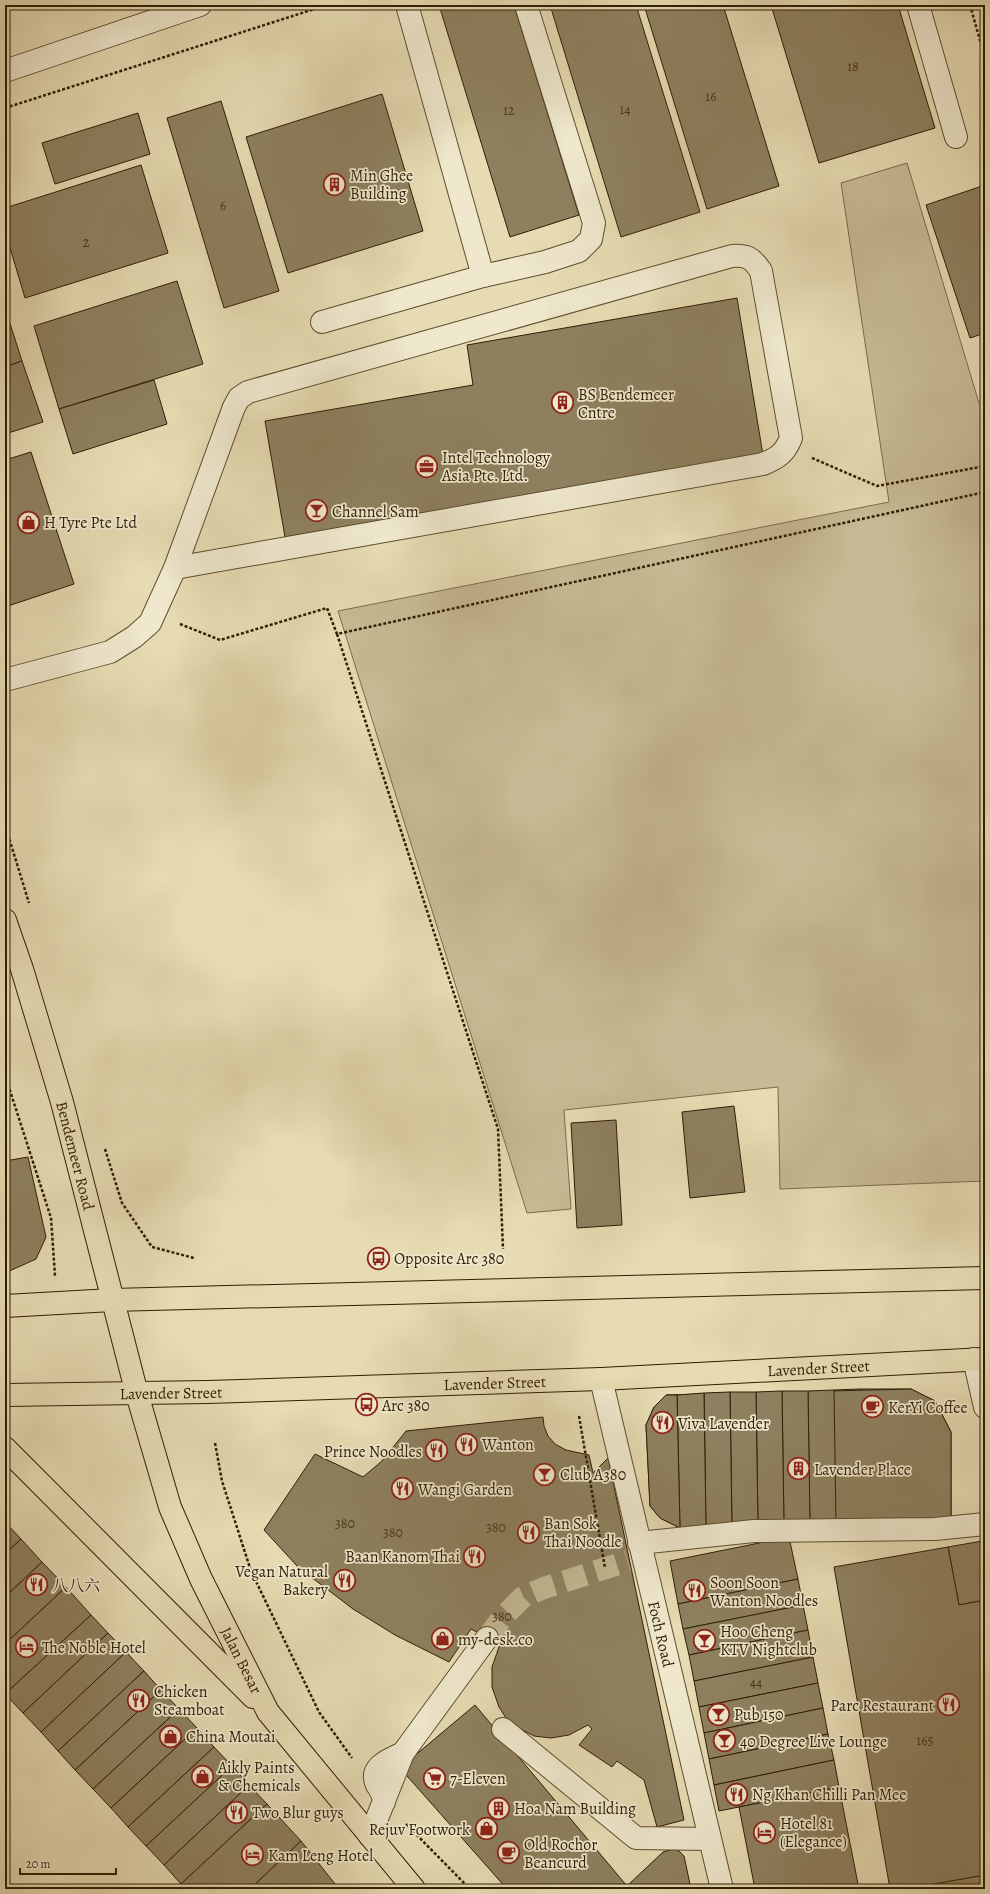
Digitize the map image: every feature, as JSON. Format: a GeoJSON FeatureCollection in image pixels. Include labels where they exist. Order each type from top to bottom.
{"type":"FeatureCollection","features":[{"type":"Feature","properties":{"kind":"main road","name":"Bendemeer Road"},"geometry":{"type":"LineString","coordinates":[[5,920],[22,969],[62,1102],[137,1394]]}},
{"type":"Feature","properties":{"kind":"main road"},"geometry":{"type":"LineString","coordinates":[[5,1306],[112,1300],[985,1278]]}},
{"type":"Feature","properties":{"kind":"main road","name":"Lavender Street"},"geometry":{"type":"LineString","coordinates":[[5,1395],[137,1394],[601,1379],[980,1359]]}},
{"type":"Feature","properties":{"kind":"main road","name":"Jalan Besar"},"geometry":{"type":"LineString","coordinates":[[137,1394],[170,1507],[201,1580],[268,1712],[414,1889]]}},
{"type":"Feature","properties":{"kind":"main road"},"geometry":{"type":"LineString","coordinates":[[5,1448],[268,1712]]}},
{"type":"Feature","properties":{"kind":"street"},"geometry":{"type":"LineString","coordinates":[[5,71],[200,5]]}},
{"type":"Feature","properties":{"kind":"street"},"geometry":{"type":"LineString","coordinates":[[407,5],[483,276]]}},
{"type":"Feature","properties":{"kind":"street"},"geometry":{"type":"LineString","coordinates":[[322,322],[483,276],[545,262],[579,251],[591,239],[594,223],[526,5]]}},
{"type":"Feature","properties":{"kind":"street"},"geometry":{"type":"LineString","coordinates":[[918,5],[956,136]]}},
{"type":"Feature","properties":{"kind":"street"},"geometry":{"type":"LineString","coordinates":[[5,680],[110,652],[134,637],[150,623],[175,568],[234,407],[240,398],[248,392],[732,256],[744,255],[754,261],[761,271],[791,438],[787,448],[777,458],[763,464],[175,568]]}},
{"type":"Feature","properties":{"kind":"street"},"geometry":{"type":"LineString","coordinates":[[980,1359],[985,1407]]}},
{"type":"Feature","properties":{"kind":"street","name":"Foch Road"},"geometry":{"type":"LineString","coordinates":[[601,1379],[636,1553],[722,1889]]}},
{"type":"Feature","properties":{"kind":"street"},"geometry":{"type":"LineString","coordinates":[[636,1553],[754,1531],[935,1529],[985,1524]]}},
{"type":"Feature","properties":{"kind":"street"},"geometry":{"type":"LineString","coordinates":[[370,1836],[403,1753],[487,1638]]}},
{"type":"Feature","properties":{"kind":"street"},"geometry":{"type":"LineString","coordinates":[[403,1753],[405,1727]]}},
{"type":"Feature","properties":{"kind":"street"},"geometry":{"type":"LineString","coordinates":[[503,1729],[636,1838],[709,1839]]}},
{"type":"Feature","properties":{"kind":"path"},"geometry":{"type":"LineString","coordinates":[[5,108],[327,5]]}},
{"type":"Feature","properties":{"kind":"path"},"geometry":{"type":"LineString","coordinates":[[970,5],[985,58]]}},
{"type":"Feature","properties":{"kind":"path"},"geometry":{"type":"LineString","coordinates":[[787,448],[877,486],[985,466]]}},
{"type":"Feature","properties":{"kind":"path"},"geometry":{"type":"LineString","coordinates":[[337,634],[985,492]]}},
{"type":"Feature","properties":{"kind":"path"},"geometry":{"type":"LineString","coordinates":[[154,614],[220,640],[327,608],[337,634],[498,1129],[503,1249]]}},
{"type":"Feature","properties":{"kind":"path"},"geometry":{"type":"LineString","coordinates":[[5,826],[31,908]]}},
{"type":"Feature","properties":{"kind":"path"},"geometry":{"type":"LineString","coordinates":[[5,1075],[51,1218],[56,1303]]}},
{"type":"Feature","properties":{"kind":"path"},"geometry":{"type":"LineString","coordinates":[[103,1143],[122,1203],[152,1247],[194,1258]]}},
{"type":"Feature","properties":{"kind":"path"},"geometry":{"type":"LineString","coordinates":[[578,1409],[605,1568]]}},
{"type":"Feature","properties":{"kind":"path"},"geometry":{"type":"LineString","coordinates":[[215,1444],[222,1481],[251,1571],[319,1712],[356,1763]]}},
{"type":"Feature","properties":{"kind":"path"},"geometry":{"type":"LineString","coordinates":[[384,1802],[470,1889]]}},
{"type":"Feature","properties":{"kind":"shaded area"},"geometry":{"type":"Polygon","coordinates":[[[907,163],[979,403],[985,401],[985,1181],[780,1189],[778,1087],[564,1110],[571,1209],[527,1213],[338,611],[889,502],[841,183],[907,163]]]}},
{"type":"Feature","properties":{"kind":"building"},"geometry":{"type":"Polygon","coordinates":[[[439,5],[514,5],[579,215],[510,237],[439,5]]]}},
{"type":"Feature","properties":{"kind":"building"},"geometry":{"type":"Polygon","coordinates":[[[550,5],[636,5],[700,212],[621,237],[550,5]]]}},
{"type":"Feature","properties":{"kind":"building"},"geometry":{"type":"Polygon","coordinates":[[[644,5],[723,5],[779,186],[707,209],[644,5]]]}},
{"type":"Feature","properties":{"kind":"building"},"geometry":{"type":"Polygon","coordinates":[[[771,5],[898,5],[935,128],[819,163],[771,5]]]}},
{"type":"Feature","properties":{"kind":"building","name":"Min Ghee Building"},"geometry":{"type":"Polygon","coordinates":[[[382,94],[423,231],[288,273],[246,137],[382,94]]]}},
{"type":"Feature","properties":{"kind":"building"},"geometry":{"type":"Polygon","coordinates":[[[221,101],[279,291],[224,308],[167,118],[221,101]]]}},
{"type":"Feature","properties":{"kind":"building"},"geometry":{"type":"Polygon","coordinates":[[[138,113],[150,154],[55,184],[42,143],[138,113]]]}},
{"type":"Feature","properties":{"kind":"building"},"geometry":{"type":"Polygon","coordinates":[[[141,165],[168,253],[25,298],[5,231],[5,208],[141,165]]]}},
{"type":"Feature","properties":{"kind":"building"},"geometry":{"type":"Polygon","coordinates":[[[985,185],[985,333],[970,338],[926,205],[985,185]]]}},
{"type":"Feature","properties":{"kind":"building"},"geometry":{"type":"Polygon","coordinates":[[[177,281],[203,364],[59,409],[34,326],[177,281]]]}},
{"type":"Feature","properties":{"kind":"building","name":"BS Bendemeer Cntre"},"geometry":{"type":"Polygon","coordinates":[[[737,298],[763,455],[285,537],[265,421],[473,385],[467,345],[737,298]]]}},
{"type":"Feature","properties":{"kind":"building"},"geometry":{"type":"Polygon","coordinates":[[[5,308],[22,361],[5,367],[5,308]]]}},
{"type":"Feature","properties":{"kind":"building"},"geometry":{"type":"Polygon","coordinates":[[[22,361],[43,422],[5,434],[5,367],[22,361]]]}},
{"type":"Feature","properties":{"kind":"building"},"geometry":{"type":"Polygon","coordinates":[[[154,380],[167,424],[73,454],[59,409],[154,380]]]}},
{"type":"Feature","properties":{"kind":"building","name":"H Tyre Pte Ltd"},"geometry":{"type":"Polygon","coordinates":[[[31,452],[74,584],[5,607],[5,460],[31,452]]]}},
{"type":"Feature","properties":{"kind":"building"},"geometry":{"type":"Polygon","coordinates":[[[734,1106],[745,1192],[690,1198],[682,1112],[734,1106]]]}},
{"type":"Feature","properties":{"kind":"building"},"geometry":{"type":"Polygon","coordinates":[[[616,1120],[622,1225],[577,1228],[571,1123],[616,1120]]]}},
{"type":"Feature","properties":{"kind":"building"},"geometry":{"type":"Polygon","coordinates":[[[28,1157],[46,1237],[36,1259],[5,1273],[5,1161],[28,1157]]]}},
{"type":"Feature","properties":{"kind":"building"},"geometry":{"type":"Polygon","coordinates":[[[859,1389],[886,1389],[887,1524],[862,1524],[859,1389]]]}},
{"type":"Feature","properties":{"kind":"building"},"geometry":{"type":"Polygon","coordinates":[[[859,1389],[862,1524],[836,1525],[834,1390],[859,1389]]]}},
{"type":"Feature","properties":{"kind":"building"},"geometry":{"type":"Polygon","coordinates":[[[886,1389],[911,1389],[911,1524],[887,1524],[886,1389]]]}},
{"type":"Feature","properties":{"kind":"building"},"geometry":{"type":"Polygon","coordinates":[[[911,1389],[935,1401],[951,1432],[951,1524],[911,1524],[911,1389]]]}},
{"type":"Feature","properties":{"kind":"building","name":"Lavender Place"},"geometry":{"type":"Polygon","coordinates":[[[911,1389],[935,1401],[951,1432],[951,1524],[680,1528],[660,1518],[650,1506],[646,1425],[654,1407],[666,1395],[911,1389]]]}},
{"type":"Feature","properties":{"kind":"building"},"geometry":{"type":"Polygon","coordinates":[[[834,1390],[836,1525],[810,1525],[808,1391],[834,1390]]]}},
{"type":"Feature","properties":{"kind":"building"},"geometry":{"type":"Polygon","coordinates":[[[782,1391],[808,1391],[810,1525],[784,1526],[782,1391]]]}},
{"type":"Feature","properties":{"kind":"building"},"geometry":{"type":"Polygon","coordinates":[[[782,1391],[784,1526],[758,1526],[756,1392],[782,1391]]]}},
{"type":"Feature","properties":{"kind":"building"},"geometry":{"type":"Polygon","coordinates":[[[730,1392],[756,1392],[758,1526],[732,1527],[730,1392]]]}},
{"type":"Feature","properties":{"kind":"building"},"geometry":{"type":"Polygon","coordinates":[[[730,1392],[732,1527],[706,1528],[704,1393],[730,1392]]]}},
{"type":"Feature","properties":{"kind":"building"},"geometry":{"type":"Polygon","coordinates":[[[704,1393],[706,1528],[680,1528],[677,1395],[704,1393]]]}},
{"type":"Feature","properties":{"kind":"building"},"geometry":{"type":"Polygon","coordinates":[[[666,1395],[677,1395],[680,1528],[660,1518],[650,1506],[646,1425],[654,1407],[666,1395]]]}},
{"type":"Feature","properties":{"kind":"building"},"geometry":{"type":"Polygon","coordinates":[[[543,1417],[544,1426],[548,1436],[555,1444],[566,1450],[589,1455],[593,1473],[608,1458],[684,1820],[657,1827],[644,1780],[617,1761],[612,1767],[579,1745],[592,1729],[588,1725],[569,1735],[551,1738],[534,1736],[517,1727],[506,1718],[499,1707],[492,1687],[492,1667],[500,1644],[471,1629],[449,1662],[395,1635],[353,1609],[298,1567],[264,1530],[315,1454],[363,1477],[382,1461],[406,1431],[543,1417]]]}},
{"type":"Feature","properties":{"kind":"building"},"geometry":{"type":"Polygon","coordinates":[[[5,1522],[21,1539],[5,1554],[5,1522]]]}},
{"type":"Feature","properties":{"kind":"building"},"geometry":{"type":"Polygon","coordinates":[[[789,1537],[798,1579],[678,1604],[670,1561],[789,1537]]]}},
{"type":"Feature","properties":{"kind":"building"},"geometry":{"type":"Polygon","coordinates":[[[21,1539],[42,1562],[5,1597],[5,1554],[21,1539]]]}},
{"type":"Feature","properties":{"kind":"building"},"geometry":{"type":"Polygon","coordinates":[[[982,1541],[985,1559],[985,1600],[959,1605],[948,1547],[982,1541]]]}},
{"type":"Feature","properties":{"kind":"building"},"geometry":{"type":"Polygon","coordinates":[[[948,1547],[959,1605],[985,1600],[985,1875],[910,1889],[890,1889],[834,1567],[948,1547]]]}},
{"type":"Feature","properties":{"kind":"building"},"geometry":{"type":"Polygon","coordinates":[[[42,1562],[66,1587],[5,1644],[5,1597],[42,1562]]]}},
{"type":"Feature","properties":{"kind":"building"},"geometry":{"type":"Polygon","coordinates":[[[798,1579],[803,1605],[683,1629],[678,1604],[798,1579]]]}},
{"type":"Feature","properties":{"kind":"building"},"geometry":{"type":"Polygon","coordinates":[[[66,1587],[91,1615],[5,1694],[5,1644],[66,1587]]]}},
{"type":"Feature","properties":{"kind":"building"},"geometry":{"type":"Polygon","coordinates":[[[803,1605],[808,1630],[689,1655],[683,1629],[803,1605]]]}},
{"type":"Feature","properties":{"kind":"building"},"geometry":{"type":"Polygon","coordinates":[[[91,1615],[108,1633],[23,1713],[5,1694],[91,1615]]]}},
{"type":"Feature","properties":{"kind":"building"},"geometry":{"type":"Polygon","coordinates":[[[808,1630],[813,1657],[694,1681],[689,1655],[808,1630]]]}},
{"type":"Feature","properties":{"kind":"building"},"geometry":{"type":"Polygon","coordinates":[[[108,1633],[126,1652],[41,1732],[23,1713],[108,1633]]]}},
{"type":"Feature","properties":{"kind":"building"},"geometry":{"type":"Polygon","coordinates":[[[126,1652],[144,1671],[58,1751],[41,1732],[126,1652]]]}},
{"type":"Feature","properties":{"kind":"building"},"geometry":{"type":"Polygon","coordinates":[[[813,1657],[818,1683],[699,1707],[694,1681],[813,1657]]]}},
{"type":"Feature","properties":{"kind":"building"},"geometry":{"type":"Polygon","coordinates":[[[144,1671],[161,1690],[75,1770],[58,1751],[144,1671]]]}},
{"type":"Feature","properties":{"kind":"building"},"geometry":{"type":"Polygon","coordinates":[[[818,1683],[823,1708],[704,1733],[699,1707],[818,1683]]]}},
{"type":"Feature","properties":{"kind":"building"},"geometry":{"type":"Polygon","coordinates":[[[161,1690],[179,1709],[93,1789],[75,1770],[161,1690]]]}},
{"type":"Feature","properties":{"kind":"building","name":"Hoa Nam Building"},"geometry":{"type":"Polygon","coordinates":[[[475,1705],[627,1886],[663,1852],[676,1848],[684,1856],[691,1889],[507,1889],[400,1768],[475,1705]]]}},
{"type":"Feature","properties":{"kind":"building"},"geometry":{"type":"Polygon","coordinates":[[[823,1708],[828,1734],[709,1759],[704,1733],[823,1708]]]}},
{"type":"Feature","properties":{"kind":"building"},"geometry":{"type":"Polygon","coordinates":[[[179,1709],[197,1728],[111,1808],[93,1789],[179,1709]]]}},
{"type":"Feature","properties":{"kind":"building"},"geometry":{"type":"Polygon","coordinates":[[[197,1728],[214,1747],[128,1827],[111,1808],[197,1728]]]}},
{"type":"Feature","properties":{"kind":"building"},"geometry":{"type":"Polygon","coordinates":[[[828,1734],[834,1760],[714,1785],[709,1759],[828,1734]]]}},
{"type":"Feature","properties":{"kind":"building"},"geometry":{"type":"Polygon","coordinates":[[[214,1747],[232,1766],[146,1846],[128,1827],[214,1747]]]}},
{"type":"Feature","properties":{"kind":"building"},"geometry":{"type":"Polygon","coordinates":[[[834,1760],[839,1787],[719,1811],[714,1785],[834,1760]]]}},
{"type":"Feature","properties":{"kind":"building"},"geometry":{"type":"Polygon","coordinates":[[[232,1766],[249,1785],[164,1865],[146,1846],[232,1766]]]}},
{"type":"Feature","properties":{"kind":"building"},"geometry":{"type":"Polygon","coordinates":[[[249,1785],[267,1804],[181,1884],[164,1865],[249,1785]]]}},
{"type":"Feature","properties":{"kind":"building"},"geometry":{"type":"Polygon","coordinates":[[[839,1787],[859,1889],[755,1889],[739,1807],[839,1787]]]}},
{"type":"Feature","properties":{"kind":"building"},"geometry":{"type":"Polygon","coordinates":[[[267,1804],[301,1841],[250,1889],[186,1889],[181,1884],[267,1804]]]}},
{"type":"Feature","properties":{"kind":"building"},"geometry":{"type":"Polygon","coordinates":[[[301,1841],[339,1889],[250,1889],[301,1841]]]}},
{"type":"Feature","properties":{"kind":"building"},"geometry":{"type":"Polygon","coordinates":[[[985,1875],[985,1889],[910,1889],[934,1884],[985,1875]]]}},
{"type":"Feature","properties":{"kind":"tunnel"},"geometry":{"type":"LineString","coordinates":[[487,1638],[503,1617],[523,1597],[544,1588],[628,1561]]}},
{"type":"Feature","properties":{"kind":"place","name":"Min Ghee Building"},"geometry":{"type":"Point","coordinates":[335,184]}},
{"type":"Feature","properties":{"kind":"place","name":"BS Bendemeer Cntre"},"geometry":{"type":"Point","coordinates":[562,403]}},
{"type":"Feature","properties":{"kind":"place","name":"Intel Technology Asia Pte. Ltd."},"geometry":{"type":"Point","coordinates":[427,466]}},
{"type":"Feature","properties":{"kind":"place","name":"Channel Sam"},"geometry":{"type":"Point","coordinates":[316,511]}},
{"type":"Feature","properties":{"kind":"place","name":"H Tyre Pte Ltd"},"geometry":{"type":"Point","coordinates":[29,522]}},
{"type":"Feature","properties":{"kind":"place","name":"Opposite Arc 380"},"geometry":{"type":"Point","coordinates":[379,1258]}},
{"type":"Feature","properties":{"kind":"place","name":"Arc 380"},"geometry":{"type":"Point","coordinates":[366,1405]}},
{"type":"Feature","properties":{"kind":"place","name":"KerYi Coffee"},"geometry":{"type":"Point","coordinates":[873,1407]}},
{"type":"Feature","properties":{"kind":"place","name":"Viva Lavender"},"geometry":{"type":"Point","coordinates":[663,1423]}},
{"type":"Feature","properties":{"kind":"place","name":"Wanton"},"geometry":{"type":"Point","coordinates":[467,1444]}},
{"type":"Feature","properties":{"kind":"place","name":"Prince Noodles"},"geometry":{"type":"Point","coordinates":[437,1451]}},
{"type":"Feature","properties":{"kind":"place","name":"Lavender Place"},"geometry":{"type":"Point","coordinates":[799,1469]}},
{"type":"Feature","properties":{"kind":"place","name":"Club A380"},"geometry":{"type":"Point","coordinates":[545,1474]}},
{"type":"Feature","properties":{"kind":"place","name":"Wangi Garden"},"geometry":{"type":"Point","coordinates":[402,1489]}},
{"type":"Feature","properties":{"kind":"place","name":"Ban Sok Thai Noodle"},"geometry":{"type":"Point","coordinates":[529,1532]}},
{"type":"Feature","properties":{"kind":"place","name":"Baan Kanom Thai"},"geometry":{"type":"Point","coordinates":[475,1556]}},
{"type":"Feature","properties":{"kind":"place","name":"Vegan Natural Bakery"},"geometry":{"type":"Point","coordinates":[344,1580]}},
{"type":"Feature","properties":{"kind":"place","name":"八八六"},"geometry":{"type":"Point","coordinates":[36,1585]}},
{"type":"Feature","properties":{"kind":"place","name":"Soon Soon Wanton Noodles"},"geometry":{"type":"Point","coordinates":[694,1591]}},
{"type":"Feature","properties":{"kind":"place","name":"my-desk.co"},"geometry":{"type":"Point","coordinates":[443,1639]}},
{"type":"Feature","properties":{"kind":"place","name":"Hoo Cheng KTV Nightclub"},"geometry":{"type":"Point","coordinates":[704,1640]}},
{"type":"Feature","properties":{"kind":"place","name":"The Noble Hotel"},"geometry":{"type":"Point","coordinates":[27,1647]}},
{"type":"Feature","properties":{"kind":"place","name":"Chicken Steamboat"},"geometry":{"type":"Point","coordinates":[138,1700]}},
{"type":"Feature","properties":{"kind":"place","name":"Parc Restaurant"},"geometry":{"type":"Point","coordinates":[949,1705]}},
{"type":"Feature","properties":{"kind":"place","name":"Pub 150"},"geometry":{"type":"Point","coordinates":[719,1714]}},
{"type":"Feature","properties":{"kind":"place","name":"China Moutai"},"geometry":{"type":"Point","coordinates":[171,1736]}},
{"type":"Feature","properties":{"kind":"place","name":"40 Degree Live Lounge"},"geometry":{"type":"Point","coordinates":[725,1741]}},
{"type":"Feature","properties":{"kind":"place","name":"Aikly Paints & Chemicals"},"geometry":{"type":"Point","coordinates":[202,1776]}},
{"type":"Feature","properties":{"kind":"place","name":"7-Eleven"},"geometry":{"type":"Point","coordinates":[435,1778]}},
{"type":"Feature","properties":{"kind":"place","name":"Ng Khan Chilli Pan Mee"},"geometry":{"type":"Point","coordinates":[736,1794]}},
{"type":"Feature","properties":{"kind":"place","name":"Hoa Nam Building"},"geometry":{"type":"Point","coordinates":[498,1808]}},
{"type":"Feature","properties":{"kind":"place","name":"Two Blur guys"},"geometry":{"type":"Point","coordinates":[237,1812]}},
{"type":"Feature","properties":{"kind":"place","name":"Rejuv Footwork"},"geometry":{"type":"Point","coordinates":[486,1829]}},
{"type":"Feature","properties":{"kind":"place","name":"Hotel 81 (Elegance)"},"geometry":{"type":"Point","coordinates":[764,1832]}},
{"type":"Feature","properties":{"kind":"place","name":"Old Rochor Beancurd"},"geometry":{"type":"Point","coordinates":[508,1853]}},
{"type":"Feature","properties":{"kind":"place","name":"Kam Leng Hotel"},"geometry":{"type":"Point","coordinates":[253,1855]}}]}
